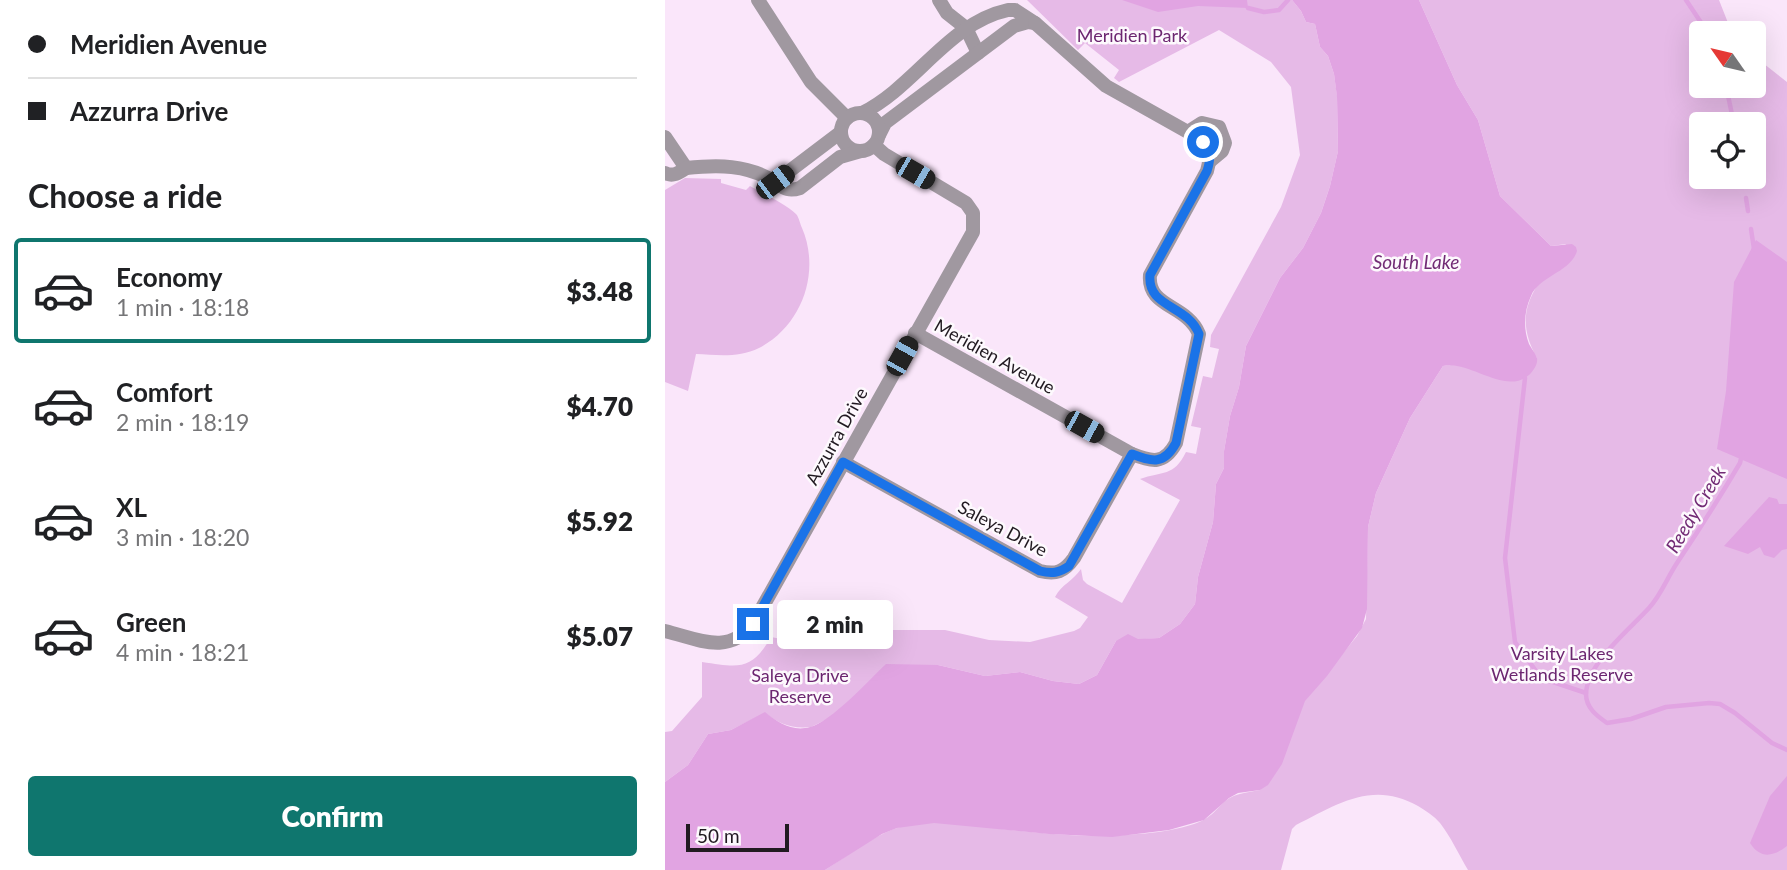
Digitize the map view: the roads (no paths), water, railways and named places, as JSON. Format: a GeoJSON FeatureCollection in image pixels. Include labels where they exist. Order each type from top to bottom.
{"type":"FeatureCollection","features":[{"type":"Feature","properties":{"kind":"street"},"geometry":{"type":"LineString","coordinates":[[758,0],[811,82],[844,125],[843,141],[847,146],[871,144]]}},
{"type":"Feature","properties":{"kind":"street"},"geometry":{"type":"LineString","coordinates":[[939,0],[947,13],[966,28],[978,53]]}},
{"type":"Feature","properties":{"kind":"street"},"geometry":{"type":"LineString","coordinates":[[775,182],[844,125],[882,102],[966,28],[1008,10],[1015,10],[1035,23],[1106,86],[1203,142],[1210,151],[1210,161]]}},
{"type":"Feature","properties":{"kind":"street"},"geometry":{"type":"LineString","coordinates":[[665,173],[670,175],[686,168],[729,166],[775,182],[780,187],[794,190],[800,188],[840,157],[871,144],[885,123],[1014,26],[1035,23]]}},
{"type":"Feature","properties":{"kind":"street"},"geometry":{"type":"LineString","coordinates":[[862,113],[874,118],[879,128],[871,144]]}},
{"type":"Feature","properties":{"kind":"street","name":"Meridien Avenue"},"geometry":{"type":"LineString","coordinates":[[915,334],[1132,454],[1148,460],[1161,460],[1171,453],[1181,426],[1199,334],[1187,316],[1155,296],[1149,284],[1150,275],[1210,161],[1222,151],[1226,143],[1219,127],[1202,123],[1188,132]]}},
{"type":"Feature","properties":{"kind":"street"},"geometry":{"type":"LineString","coordinates":[[665,137],[686,168]]}},
{"type":"Feature","properties":{"kind":"street","name":"Azzurra Drive"},"geometry":{"type":"LineString","coordinates":[[665,631],[721,643],[733,642],[744,635],[753,624],[973,232],[973,213],[966,203],[871,144]]}},
{"type":"Feature","properties":{"kind":"street","name":"Saleya Drive"},"geometry":{"type":"LineString","coordinates":[[843,462],[1040,571],[1051,573],[1061,572],[1074,558],[1132,454]]}},
{"type":"Feature","properties":{"kind":"water"},"geometry":{"type":"Polygon","coordinates":[[[1122,0],[1247,0],[1248,8],[1198,6],[1158,12],[1122,0]]]}},
{"type":"Feature","properties":{"kind":"water","name":"South Lake"},"geometry":{"type":"Polygon","coordinates":[[[1292,0],[1419,0],[1457,85],[1478,120],[1500,196],[1551,246],[1572,244],[1577,251],[1568,264],[1535,289],[1529,302],[1525,320],[1526,332],[1537,360],[1531,373],[1521,380],[1511,382],[1465,368],[1443,366],[1410,418],[1376,493],[1368,527],[1367,609],[1362,628],[1305,701],[1282,764],[1268,785],[1260,790],[1238,793],[1204,820],[1169,830],[1112,837],[934,823],[897,828],[882,834],[825,870],[665,870],[665,782],[688,765],[708,734],[731,730],[765,712],[786,726],[804,728],[819,724],[839,709],[886,664],[938,665],[985,676],[1020,672],[1053,681],[1079,684],[1097,675],[1116,641],[1128,634],[1138,639],[1159,638],[1180,624],[1195,604],[1198,577],[1213,522],[1216,484],[1224,468],[1230,416],[1239,387],[1246,346],[1280,278],[1303,248],[1321,213],[1338,151],[1334,74],[1328,56],[1320,47],[1315,24],[1306,22],[1292,0]]]}},
{"type":"Feature","properties":{"kind":"water"},"geometry":{"type":"Polygon","coordinates":[[[1756,240],[1787,262],[1787,479],[1717,449],[1726,391],[1734,282],[1756,240]]]}},
{"type":"Feature","properties":{"kind":"water"},"geometry":{"type":"Polygon","coordinates":[[[1769,497],[1777,499],[1779,504],[1787,504],[1787,549],[1774,558],[1764,555],[1760,547],[1748,554],[1724,546],[1769,497]]]}},
{"type":"Feature","properties":{"kind":"water"},"geometry":{"type":"Polygon","coordinates":[[[1787,776],[1787,846],[1772,854],[1762,854],[1750,843],[1770,796],[1787,776]]]}},
{"type":"Feature","properties":{"kind":"waterway"},"geometry":{"type":"LineString","coordinates":[[1248,8],[1264,12],[1279,10],[1288,0]]}},
{"type":"Feature","properties":{"kind":"waterway","name":"Reedy Creek"},"geometry":{"type":"LineString","coordinates":[[1686,0],[1700,21]]}},
{"type":"Feature","properties":{"kind":"waterway","name":"Reedy Creek"},"geometry":{"type":"LineString","coordinates":[[1729,98],[1731,112]]}},
{"type":"Feature","properties":{"kind":"waterway","name":"Reedy Creek"},"geometry":{"type":"LineString","coordinates":[[1746,198],[1748,211]]}},
{"type":"Feature","properties":{"kind":"waterway","name":"Reedy Creek"},"geometry":{"type":"LineString","coordinates":[[1751,229],[1754,249]]}},
{"type":"Feature","properties":{"kind":"waterway","name":"Reedy Creek"},"geometry":{"type":"LineString","coordinates":[[1525,378],[1505,558],[1515,642],[1541,678],[1586,693]]}},
{"type":"Feature","properties":{"kind":"waterway","name":"Reedy Creek"},"geometry":{"type":"LineString","coordinates":[[1742,454],[1740,463],[1657,598],[1610,648],[1593,671],[1588,682],[1586,699],[1593,711],[1607,723],[1631,719],[1666,707],[1720,704],[1772,743],[1787,750]]}},
{"type":"Feature","properties":{"kind":"park label","name":"Meridien Park"},"geometry":{"type":"Point","coordinates":[1132,35]}},
{"type":"Feature","properties":{"kind":"park label","name":"Varsity Lakes Wetlands Reserve"},"geometry":{"type":"Point","coordinates":[1562,663]}},
{"type":"Feature","properties":{"kind":"park label","name":"Saleya Drive Reserve"},"geometry":{"type":"Point","coordinates":[800,685]}}]}
